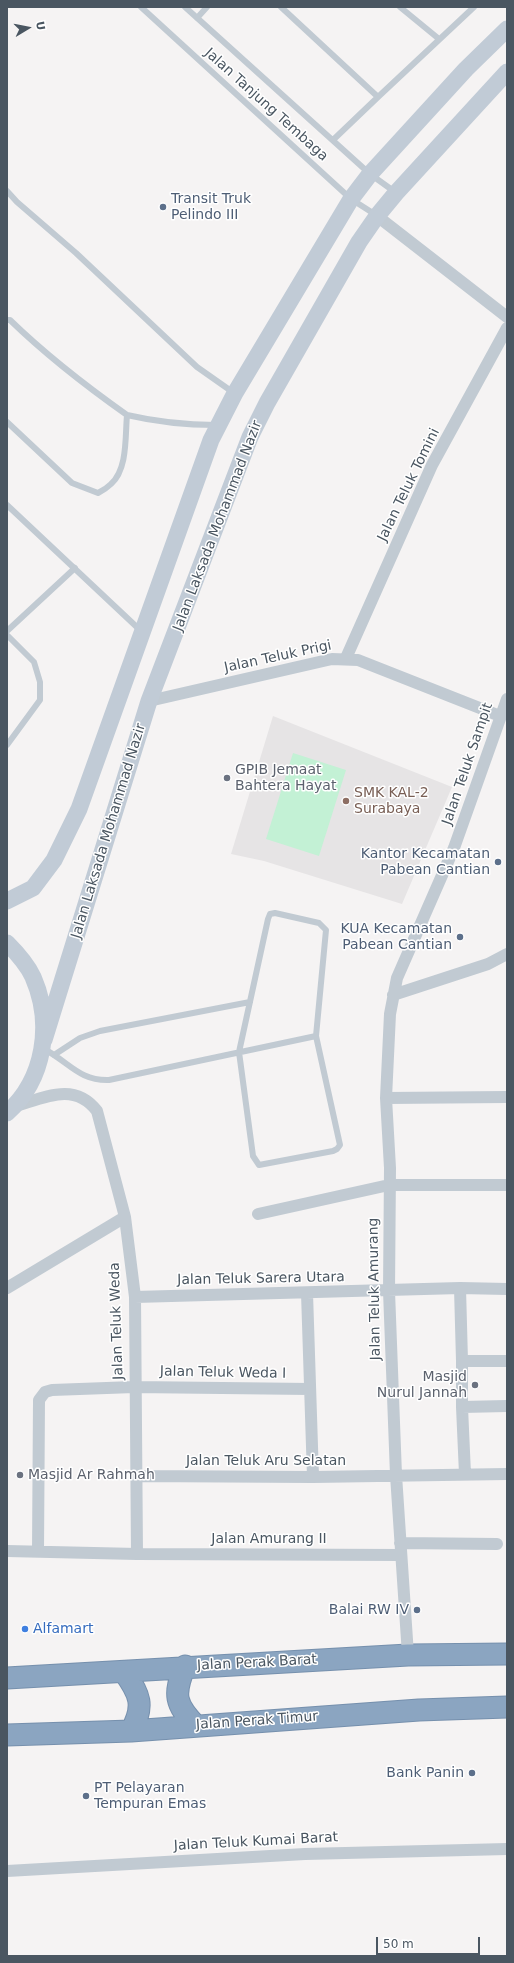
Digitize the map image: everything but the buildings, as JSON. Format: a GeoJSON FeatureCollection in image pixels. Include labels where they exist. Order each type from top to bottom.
{"type":"FeatureCollection","features":[{"type":"Feature","properties":{"kind":"highway","name":"Jalan Perak Barat"},"geometry":{"type":"LineString","coordinates":[[7,1678],[124,1672],[185,1666],[408,1655],[507,1654]]}},
{"type":"Feature","properties":{"kind":"highway"},"geometry":{"type":"LineString","coordinates":[[185,1666],[178,1683],[177,1694],[183,1712],[196,1726]]}},
{"type":"Feature","properties":{"kind":"highway"},"geometry":{"type":"LineString","coordinates":[[124,1672],[137,1691],[140,1701],[140,1711],[131,1731]]}},
{"type":"Feature","properties":{"kind":"highway","name":"Jalan Perak Timur"},"geometry":{"type":"LineString","coordinates":[[7,1735],[131,1731],[419,1710],[507,1707]]}},
{"type":"Feature","properties":{"kind":"street"},"geometry":{"type":"LineString","coordinates":[[7,901],[33,888],[54,860],[79,809],[211,440],[234,393],[351,199],[370,174],[466,69],[507,29]]}},
{"type":"Feature","properties":{"kind":"street","name":"Jalan Laksada Mohammad Nazir"},"geometry":{"type":"LineString","coordinates":[[47,1048],[149,701],[250,437],[267,403],[356,249],[377,216],[396,193],[507,72]]}},
{"type":"Feature","properties":{"kind":"street"},"geometry":{"type":"LineString","coordinates":[[377,216],[507,317]]}},
{"type":"Feature","properties":{"kind":"street","name":"Jalan Teluk Tomini"},"geometry":{"type":"LineString","coordinates":[[346,658],[432,465],[507,328]]}},
{"type":"Feature","properties":{"kind":"street","name":"Jalan Teluk Prigi"},"geometry":{"type":"LineString","coordinates":[[149,701],[332,659],[346,658],[358,660],[500,716]]}},
{"type":"Feature","properties":{"kind":"street","name":"Jalan Teluk Sampit"},"geometry":{"type":"LineString","coordinates":[[393,995],[397,978],[454,848],[507,699]]}},
{"type":"Feature","properties":{"kind":"street"},"geometry":{"type":"LineString","coordinates":[[7,942],[20,957],[32,976],[40,996],[47,1048],[27,1090],[10,1110]]}},
{"type":"Feature","properties":{"kind":"street"},"geometry":{"type":"LineString","coordinates":[[393,995],[488,964],[507,954]]}},
{"type":"Feature","properties":{"kind":"street","name":"Jalan Teluk Amurang"},"geometry":{"type":"LineString","coordinates":[[393,995],[386,1098],[390,1168],[389,1291],[396,1475],[408,1655]]}},
{"type":"Feature","properties":{"kind":"street","name":"Jalan Teluk Weda"},"geometry":{"type":"LineString","coordinates":[[10,1110],[62,1094],[82,1097],[91,1103],[97,1112],[125,1217],[135,1297],[134,1387],[137,1554]]}},
{"type":"Feature","properties":{"kind":"street"},"geometry":{"type":"LineString","coordinates":[[386,1098],[507,1097]]}},
{"type":"Feature","properties":{"kind":"street"},"geometry":{"type":"LineString","coordinates":[[258,1214],[389,1185],[507,1185]]}},
{"type":"Feature","properties":{"kind":"street"},"geometry":{"type":"LineString","coordinates":[[7,1288],[125,1217]]}},
{"type":"Feature","properties":{"kind":"street"},"geometry":{"type":"LineString","coordinates":[[460,1288],[465,1474]]}},
{"type":"Feature","properties":{"kind":"street","name":"Jalan Teluk Sarera Utara"},"geometry":{"type":"LineString","coordinates":[[135,1297],[460,1288],[507,1289]]}},
{"type":"Feature","properties":{"kind":"street"},"geometry":{"type":"LineString","coordinates":[[307,1293],[313,1477]]}},
{"type":"Feature","properties":{"kind":"street"},"geometry":{"type":"LineString","coordinates":[[462,1360],[507,1361]]}},
{"type":"Feature","properties":{"kind":"street","name":"Jalan Teluk Weda I"},"geometry":{"type":"LineString","coordinates":[[38,1552],[38,1400],[42,1394],[52,1390],[134,1387],[310,1389]]}},
{"type":"Feature","properties":{"kind":"street"},"geometry":{"type":"LineString","coordinates":[[462,1407],[507,1406]]}},
{"type":"Feature","properties":{"kind":"street","name":"Jalan Teluk Aru Selatan"},"geometry":{"type":"LineString","coordinates":[[136,1476],[313,1477],[507,1474]]}},
{"type":"Feature","properties":{"kind":"street"},"geometry":{"type":"LineString","coordinates":[[400,1542],[497,1544]]}},
{"type":"Feature","properties":{"kind":"street","name":"Jalan Amurang II"},"geometry":{"type":"LineString","coordinates":[[7,1551],[137,1554],[401,1556]]}},
{"type":"Feature","properties":{"kind":"street","name":"Jalan Teluk Kumai Barat"},"geometry":{"type":"LineString","coordinates":[[7,1871],[305,1854],[507,1849]]}},
{"type":"Feature","properties":{"kind":"lane","name":"Jalan Tanjung Tembaga"},"geometry":{"type":"LineString","coordinates":[[141,7],[351,199],[377,216]]}},
{"type":"Feature","properties":{"kind":"lane","name":"Jalan Tanjung Tembaga"},"geometry":{"type":"LineString","coordinates":[[185,7],[370,174],[396,193]]}},
{"type":"Feature","properties":{"kind":"lane"},"geometry":{"type":"LineString","coordinates":[[197,18],[207,7]]}},
{"type":"Feature","properties":{"kind":"lane"},"geometry":{"type":"LineString","coordinates":[[281,7],[378,97]]}},
{"type":"Feature","properties":{"kind":"lane"},"geometry":{"type":"LineString","coordinates":[[400,7],[439,39]]}},
{"type":"Feature","properties":{"kind":"lane"},"geometry":{"type":"LineString","coordinates":[[333,140],[474,7]]}},
{"type":"Feature","properties":{"kind":"lane"},"geometry":{"type":"LineString","coordinates":[[7,191],[17,202],[76,253],[197,367],[234,393]]}},
{"type":"Feature","properties":{"kind":"lane"},"geometry":{"type":"LineString","coordinates":[[7,320],[10,320],[32,341],[98,395],[127,415],[185,425],[219,425]]}},
{"type":"Feature","properties":{"kind":"lane"},"geometry":{"type":"LineString","coordinates":[[7,422],[72,483],[98,493],[112,484],[120,471],[124,455],[127,415]]}},
{"type":"Feature","properties":{"kind":"lane"},"geometry":{"type":"LineString","coordinates":[[7,505],[142,631]]}},
{"type":"Feature","properties":{"kind":"lane"},"geometry":{"type":"LineString","coordinates":[[7,631],[75,568]]}},
{"type":"Feature","properties":{"kind":"lane"},"geometry":{"type":"LineString","coordinates":[[7,635],[34,662],[40,682],[40,700],[7,745]]}},
{"type":"Feature","properties":{"kind":"lane"},"geometry":{"type":"LineString","coordinates":[[281,913],[319,923],[326,930],[316,1036],[340,1141],[337,1149],[265,1165],[259,1165],[253,1156],[240,1052],[270,914],[281,913]]}},
{"type":"Feature","properties":{"kind":"lane"},"geometry":{"type":"LineString","coordinates":[[47,1048],[100,1031],[250,1002]]}},
{"type":"Feature","properties":{"kind":"lane"},"geometry":{"type":"LineString","coordinates":[[47,1048],[81,1075],[95,1080],[110,1080],[316,1036]]}},
{"type":"Feature","properties":{"kind":"shaded area","name":"SMK KAL-2 Surabaya"},"geometry":{"type":"Polygon","coordinates":[[[273,716],[452,787],[402,904],[264,861],[231,854],[273,716]]]}},
{"type":"Feature","properties":{"kind":"green space"},"geometry":{"type":"Polygon","coordinates":[[[293,753],[346,770],[319,856],[266,839],[293,753]]]}},
{"type":"Feature","properties":{"kind":"place","name":"Transit Truk Pelindo III"},"geometry":{"type":"Point","coordinates":[163,207]}},
{"type":"Feature","properties":{"kind":"place","name":"GPIB Jemaat Bahtera Hayat"},"geometry":{"type":"Point","coordinates":[227,778]}},
{"type":"Feature","properties":{"kind":"place","name":"SMK KAL-2 Surabaya"},"geometry":{"type":"Point","coordinates":[346,801]}},
{"type":"Feature","properties":{"kind":"place","name":"Kantor Kecamatan Pabean Cantian"},"geometry":{"type":"Point","coordinates":[498,862]}},
{"type":"Feature","properties":{"kind":"place","name":"KUA Kecamatan Pabean Cantian"},"geometry":{"type":"Point","coordinates":[460,937]}},
{"type":"Feature","properties":{"kind":"place","name":"Masjid Nurul Jannah"},"geometry":{"type":"Point","coordinates":[475,1385]}},
{"type":"Feature","properties":{"kind":"place","name":"Masjid Ar Rahmah"},"geometry":{"type":"Point","coordinates":[20,1475]}},
{"type":"Feature","properties":{"kind":"place","name":"Balai RW IV"},"geometry":{"type":"Point","coordinates":[417,1610]}},
{"type":"Feature","properties":{"kind":"place","name":"Alfamart"},"geometry":{"type":"Point","coordinates":[25,1629]}},
{"type":"Feature","properties":{"kind":"place","name":"Bank Panin"},"geometry":{"type":"Point","coordinates":[472,1773]}},
{"type":"Feature","properties":{"kind":"place","name":"PT Pelayaran Tempuran Emas"},"geometry":{"type":"Point","coordinates":[86,1796]}}]}
